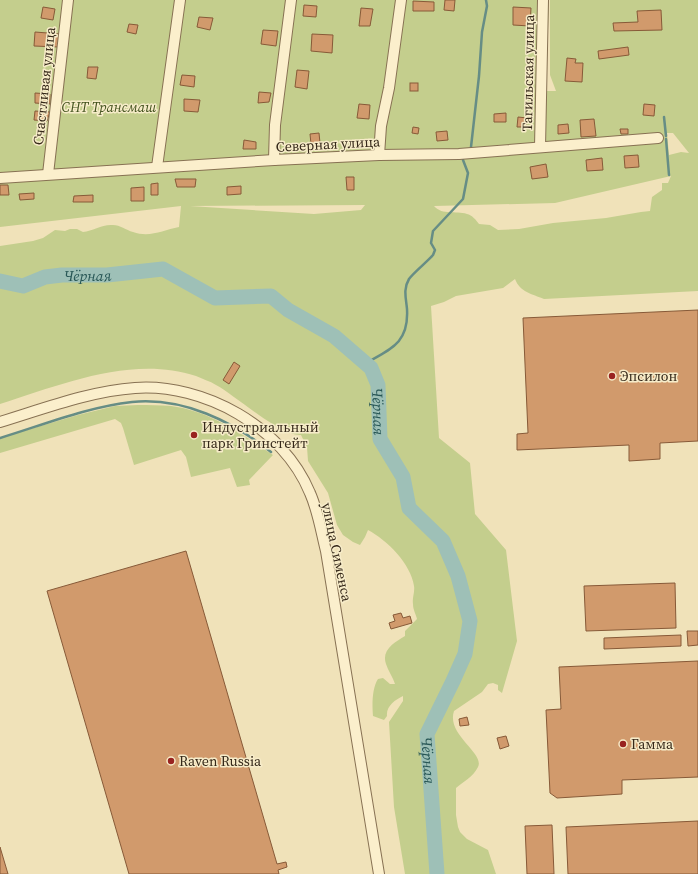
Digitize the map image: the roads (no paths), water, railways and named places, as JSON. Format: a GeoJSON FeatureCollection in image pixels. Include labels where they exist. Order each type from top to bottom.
{"type":"FeatureCollection","features":[{"type":"Feature","properties":{"kind":"street","name":"Счастливая улица"},"geometry":{"type":"LineString","coordinates":[[48,174],[68,0]]}},
{"type":"Feature","properties":{"kind":"street"},"geometry":{"type":"LineString","coordinates":[[157,167],[180,0]]}},
{"type":"Feature","properties":{"kind":"street"},"geometry":{"type":"LineString","coordinates":[[274,160],[275,125],[291,0]]}},
{"type":"Feature","properties":{"kind":"street"},"geometry":{"type":"LineString","coordinates":[[380,155],[381,126],[389,88],[401,0]]}},
{"type":"Feature","properties":{"kind":"street","name":"Тагильская улица"},"geometry":{"type":"LineString","coordinates":[[540,147],[543,0]]}},
{"type":"Feature","properties":{"kind":"street","name":"Северная улица"},"geometry":{"type":"LineString","coordinates":[[0,178],[157,167],[217,165],[274,160],[380,155],[459,154],[658,138]]}},
{"type":"Feature","properties":{"kind":"street","name":"улица Сименса"},"geometry":{"type":"LineString","coordinates":[[0,422],[104,392],[136,388],[170,389],[203,397],[233,411],[257,427],[273,440],[284,452],[294,464],[310,492],[326,551],[379,874]]}},
{"type":"Feature","properties":{"kind":"waterway"},"geometry":{"type":"LineString","coordinates":[[471,147],[479,76],[482,32],[487,6],[486,0]]}},
{"type":"Feature","properties":{"kind":"waterway"},"geometry":{"type":"LineString","coordinates":[[664,117],[666,136]]}},
{"type":"Feature","properties":{"kind":"waterway"},"geometry":{"type":"LineString","coordinates":[[666,139],[669,175]]}},
{"type":"Feature","properties":{"kind":"waterway"},"geometry":{"type":"LineString","coordinates":[[366,363],[397,344],[405,330],[407,321],[405,294],[407,283],[411,276],[433,255],[435,250],[431,243],[433,231],[463,199],[468,173],[463,160]]}},
{"type":"Feature","properties":{"kind":"waterway","name":"Чёрная"},"geometry":{"type":"LineString","coordinates":[[0,281],[23,286],[45,277],[62,275],[107,275],[163,269],[215,298],[271,296],[288,310],[334,336],[371,368],[378,385],[380,439],[403,477],[409,508],[443,541],[458,576],[470,621],[465,654],[427,734],[437,874]]}},
{"type":"Feature","properties":{"kind":"waterway"},"geometry":{"type":"LineString","coordinates":[[0,438],[98,408],[115,404],[151,401],[188,407],[223,421],[240,430],[271,452]]}},
{"type":"Feature","properties":{"kind":"place","name":"Эпсилон"},"geometry":{"type":"Point","coordinates":[612,376]}},
{"type":"Feature","properties":{"kind":"place","name":"Индустриальный парк Гринстейт"},"geometry":{"type":"Point","coordinates":[194,435]}},
{"type":"Feature","properties":{"kind":"place","name":"Гамма"},"geometry":{"type":"Point","coordinates":[623,744]}},
{"type":"Feature","properties":{"kind":"place","name":"Raven Russia"},"geometry":{"type":"Point","coordinates":[171,761]}},
{"type":"Feature","properties":{"kind":"park label","name":"СНТ Трансмаш"},"geometry":{"type":"Point","coordinates":[109,107]}}]}
